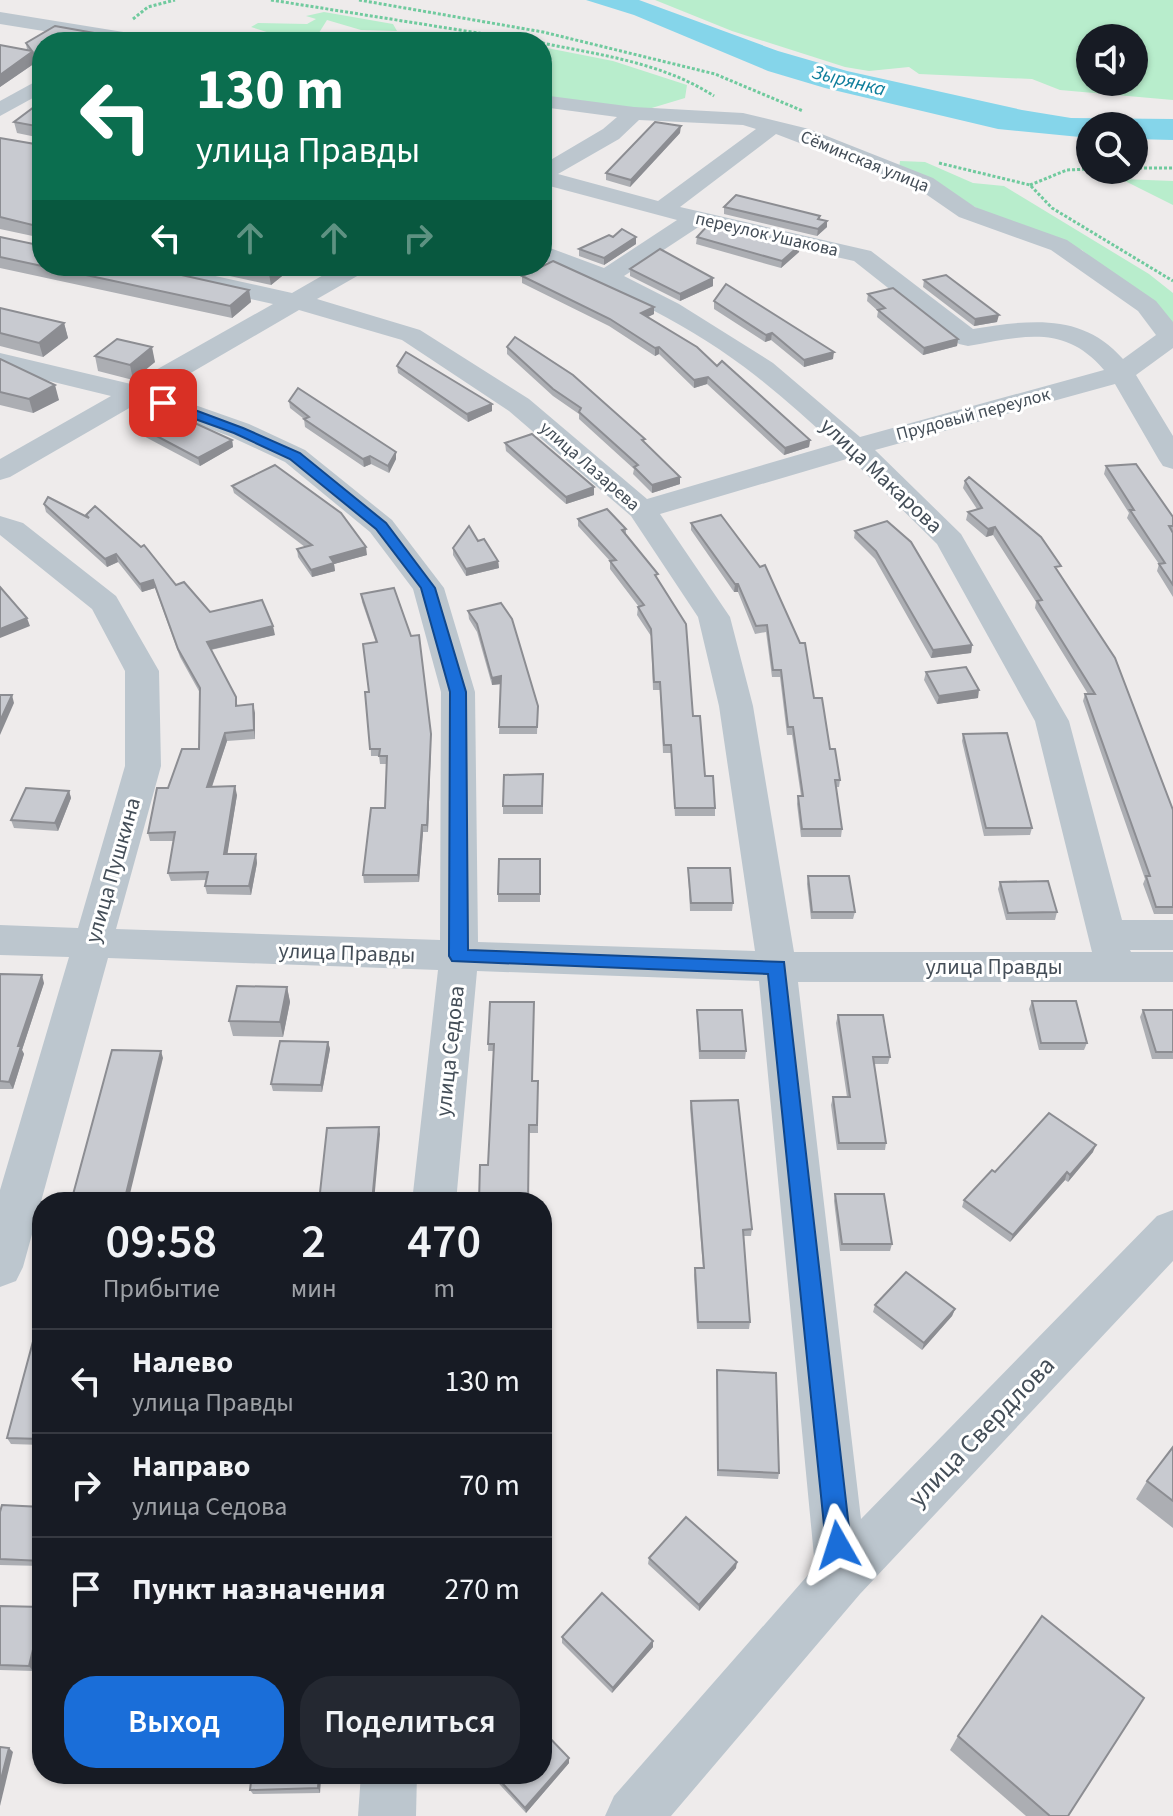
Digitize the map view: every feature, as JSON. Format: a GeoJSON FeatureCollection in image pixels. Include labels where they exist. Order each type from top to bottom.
{"type":"FeatureCollection","features":[{"type":"Feature","properties":{"kind":"street"},"geometry":{"type":"LineString","coordinates":[[0,18],[71,32]]}},
{"type":"Feature","properties":{"kind":"street"},"geometry":{"type":"LineString","coordinates":[[14,78],[32,82]]}},
{"type":"Feature","properties":{"kind":"street"},"geometry":{"type":"LineString","coordinates":[[0,110],[32,90]]}},
{"type":"Feature","properties":{"kind":"street","name":"Сёминская улица"},"geometry":{"type":"LineString","coordinates":[[552,102],[634,113],[743,119],[773,126],[925,183],[967,212],[1059,245],[1147,306],[1171,337],[1120,374]]}},
{"type":"Feature","properties":{"kind":"street"},"geometry":{"type":"LineString","coordinates":[[552,170],[611,134],[634,113]]}},
{"type":"Feature","properties":{"kind":"street"},"geometry":{"type":"LineString","coordinates":[[662,209],[773,126]]}},
{"type":"Feature","properties":{"kind":"street","name":"переулок Ушакова"},"geometry":{"type":"LineString","coordinates":[[552,179],[696,218],[862,256],[968,338],[1044,328],[1080,336],[1101,349],[1120,374]]}},
{"type":"Feature","properties":{"kind":"street"},"geometry":{"type":"LineString","coordinates":[[606,277],[696,218]]}},
{"type":"Feature","properties":{"kind":"street","name":"улица Макарова"},"geometry":{"type":"LineString","coordinates":[[552,256],[606,277],[670,309],[764,369],[855,447],[950,540],[1052,721],[1111,950]]}},
{"type":"Feature","properties":{"kind":"street","name":"улица Лазарева"},"geometry":{"type":"LineString","coordinates":[[182,276],[295,301],[411,335],[519,405],[593,465],[642,510],[714,617],[736,706],[777,967],[842,1576]]}},
{"type":"Feature","properties":{"kind":"street"},"geometry":{"type":"LineString","coordinates":[[0,471],[339,276]]}},
{"type":"Feature","properties":{"kind":"street","name":"улица Седова"},"geometry":{"type":"LineString","coordinates":[[0,361],[138,394],[239,430],[295,456],[381,526],[428,588],[458,692],[459,956],[435,1192]]}},
{"type":"Feature","properties":{"kind":"street"},"geometry":{"type":"LineString","coordinates":[[1120,374],[1173,460]]}},
{"type":"Feature","properties":{"kind":"street","name":"Прудовый переулок"},"geometry":{"type":"LineString","coordinates":[[642,510],[1120,374]]}},
{"type":"Feature","properties":{"kind":"street","name":"улица Пушкина"},"geometry":{"type":"LineString","coordinates":[[0,525],[12,529],[105,603],[142,671],[143,766],[0,1267]]}},
{"type":"Feature","properties":{"kind":"street"},"geometry":{"type":"LineString","coordinates":[[1111,950],[1173,935]]}},
{"type":"Feature","properties":{"kind":"street","name":"улица Правды"},"geometry":{"type":"LineString","coordinates":[[0,940],[777,967],[1111,950],[1173,967]]}},
{"type":"Feature","properties":{"kind":"street","name":"улица Свердлова"},"geometry":{"type":"LineString","coordinates":[[634,1816],[842,1576],[1173,1230]]}},
{"type":"Feature","properties":{"kind":"street"},"geometry":{"type":"LineString","coordinates":[[387,1816],[389,1784]]}},
{"type":"Feature","properties":{"kind":"path"},"geometry":{"type":"LineString","coordinates":[[116,32],[148,7],[175,0]]}},
{"type":"Feature","properties":{"kind":"path"},"geometry":{"type":"LineString","coordinates":[[271,0],[472,32]]}},
{"type":"Feature","properties":{"kind":"path"},"geometry":{"type":"LineString","coordinates":[[359,0],[543,32]]}},
{"type":"Feature","properties":{"kind":"path"},"geometry":{"type":"LineString","coordinates":[[552,34],[715,74],[816,116]]}},
{"type":"Feature","properties":{"kind":"path"},"geometry":{"type":"LineString","coordinates":[[552,45],[614,58],[698,84],[743,119]]}},
{"type":"Feature","properties":{"kind":"path"},"geometry":{"type":"LineString","coordinates":[[935,161],[1030,185],[1052,208],[1173,281]]}},
{"type":"Feature","properties":{"kind":"path"},"geometry":{"type":"LineString","coordinates":[[1148,168],[1173,168]]}},
{"type":"Feature","properties":{"kind":"path"},"geometry":{"type":"LineString","coordinates":[[1030,185],[1067,170],[1076,170]]}},
{"type":"Feature","properties":{"kind":"green space"},"geometry":{"type":"Polygon","coordinates":[[[655,0],[1173,0],[1173,100],[1128,96],[1148,96],[1148,24],[1076,24],[1076,91],[1060,90],[1032,79],[919,74],[909,67],[869,71],[845,67],[732,31],[655,0]]]}},
{"type":"Feature","properties":{"kind":"green space"},"geometry":{"type":"Polygon","coordinates":[[[324,12],[393,24],[397,31],[361,30],[327,20],[320,32],[267,32],[251,27],[258,23],[307,24],[316,19],[306,16],[324,12]]]}},
{"type":"Feature","properties":{"kind":"green space"},"geometry":{"type":"Polygon","coordinates":[[[552,49],[613,61],[687,85],[685,98],[645,110],[552,97],[552,49]]]}},
{"type":"Feature","properties":{"kind":"green space"},"geometry":{"type":"Polygon","coordinates":[[[900,161],[925,162],[973,183],[1004,186],[1149,274],[1173,293],[1173,326],[1082,250],[979,209],[899,170],[900,161]]]}},
{"type":"Feature","properties":{"kind":"green space"},"geometry":{"type":"Polygon","coordinates":[[[1148,180],[1173,181],[1173,205],[1131,184],[1148,184],[1148,180]]]}},
{"type":"Feature","properties":{"kind":"water","name":"Зырянка"},"geometry":{"type":"Polygon","coordinates":[[[586,0],[639,0],[778,51],[847,71],[1022,110],[1076,118],[1076,137],[998,129],[825,88],[768,71],[634,15],[586,0]]]}},
{"type":"Feature","properties":{"kind":"water"},"geometry":{"type":"Polygon","coordinates":[[[1148,119],[1173,119],[1173,140],[1148,139],[1148,119]]]}},
{"type":"Feature","properties":{"kind":"building"},"geometry":{"type":"Polygon","coordinates":[[[55,26],[89,32],[45,32],[55,26]]]}},
{"type":"Feature","properties":{"kind":"building"},"geometry":{"type":"Polygon","coordinates":[[[0,45],[32,51],[32,52],[0,75],[0,45]]]}},
{"type":"Feature","properties":{"kind":"building"},"geometry":{"type":"Polygon","coordinates":[[[32,108],[32,125],[14,122],[32,108]]]}},
{"type":"Feature","properties":{"kind":"building"},"geometry":{"type":"Polygon","coordinates":[[[655,122],[681,126],[631,180],[606,173],[655,122]]]}},
{"type":"Feature","properties":{"kind":"building"},"geometry":{"type":"Polygon","coordinates":[[[0,138],[32,143],[32,225],[0,217],[0,138]]]}},
{"type":"Feature","properties":{"kind":"building"},"geometry":{"type":"Polygon","coordinates":[[[736,195],[820,216],[818,219],[827,221],[818,229],[724,207],[736,195]]]}},
{"type":"Feature","properties":{"kind":"building"},"geometry":{"type":"Polygon","coordinates":[[[709,224],[800,245],[782,261],[697,237],[709,224]]]}},
{"type":"Feature","properties":{"kind":"building"},"geometry":{"type":"Polygon","coordinates":[[[622,229],[636,237],[604,258],[579,249],[609,235],[613,237],[622,229]]]}},
{"type":"Feature","properties":{"kind":"building"},"geometry":{"type":"Polygon","coordinates":[[[0,237],[32,244],[32,264],[0,257],[0,237]]]}},
{"type":"Feature","properties":{"kind":"building"},"geometry":{"type":"Polygon","coordinates":[[[660,249],[713,278],[680,294],[630,269],[660,249]]]}},
{"type":"Feature","properties":{"kind":"building"},"geometry":{"type":"Polygon","coordinates":[[[552,261],[654,307],[641,313],[697,347],[717,366],[722,361],[810,440],[785,448],[708,377],[694,380],[659,347],[655,348],[610,319],[522,276],[552,276],[552,261]]]}},
{"type":"Feature","properties":{"kind":"building"},"geometry":{"type":"Polygon","coordinates":[[[946,275],[999,315],[975,319],[924,280],[946,275]]]}},
{"type":"Feature","properties":{"kind":"building"},"geometry":{"type":"Polygon","coordinates":[[[90,276],[186,276],[249,290],[230,306],[90,276]]]}},
{"type":"Feature","properties":{"kind":"building"},"geometry":{"type":"Polygon","coordinates":[[[726,284],[834,352],[804,360],[772,333],[766,335],[714,301],[726,284]]]}},
{"type":"Feature","properties":{"kind":"building"},"geometry":{"type":"Polygon","coordinates":[[[893,288],[958,339],[924,348],[878,310],[885,308],[868,294],[893,288]]]}},
{"type":"Feature","properties":{"kind":"building"},"geometry":{"type":"Polygon","coordinates":[[[0,308],[64,323],[39,343],[0,333],[0,308]]]}},
{"type":"Feature","properties":{"kind":"building"},"geometry":{"type":"Polygon","coordinates":[[[515,337],[573,375],[645,439],[642,440],[680,477],[652,485],[634,467],[638,465],[579,412],[581,408],[553,389],[507,347],[515,337]]]}},
{"type":"Feature","properties":{"kind":"building"},"geometry":{"type":"Polygon","coordinates":[[[117,339],[152,347],[130,365],[95,356],[117,339]]]}},
{"type":"Feature","properties":{"kind":"building"},"geometry":{"type":"Polygon","coordinates":[[[406,352],[492,404],[467,414],[397,366],[406,352]]]}},
{"type":"Feature","properties":{"kind":"building"},"geometry":{"type":"Polygon","coordinates":[[[0,359],[55,385],[29,399],[0,392],[0,359]]]}},
{"type":"Feature","properties":{"kind":"building"},"geometry":{"type":"Polygon","coordinates":[[[298,388],[396,452],[388,466],[370,456],[363,459],[304,419],[309,417],[289,401],[298,388]]]}},
{"type":"Feature","properties":{"kind":"building"},"geometry":{"type":"Polygon","coordinates":[[[162,408],[232,440],[198,458],[134,424],[162,408]]]}},
{"type":"Feature","properties":{"kind":"building"},"geometry":{"type":"Polygon","coordinates":[[[532,434],[594,487],[566,497],[505,443],[532,434]]]}},
{"type":"Feature","properties":{"kind":"building"},"geometry":{"type":"Polygon","coordinates":[[[1136,464],[1173,517],[1173,526],[1169,526],[1173,533],[1173,585],[1159,564],[1165,563],[1106,466],[1136,464]]]}},
{"type":"Feature","properties":{"kind":"building"},"geometry":{"type":"Polygon","coordinates":[[[275,465],[341,513],[366,547],[330,557],[334,563],[311,570],[297,549],[312,545],[232,486],[275,465]]]}},
{"type":"Feature","properties":{"kind":"building"},"geometry":{"type":"Polygon","coordinates":[[[969,477],[1041,537],[1061,566],[1055,567],[1115,658],[1173,810],[1173,907],[1156,907],[1146,876],[1150,876],[1085,694],[1095,694],[1037,601],[1042,600],[995,527],[988,529],[968,512],[982,508],[965,481],[969,477]]]}},
{"type":"Feature","properties":{"kind":"building"},"geometry":{"type":"Polygon","coordinates":[[[48,497],[89,518],[86,515],[95,506],[141,547],[144,545],[176,585],[184,582],[210,612],[262,600],[273,626],[207,642],[236,697],[236,706],[253,704],[254,730],[225,733],[207,787],[235,786],[224,854],[256,854],[249,886],[205,886],[208,872],[168,873],[175,832],[148,833],[157,788],[168,788],[182,749],[199,749],[200,688],[178,649],[153,580],[140,584],[116,554],[105,559],[44,504],[48,497]]]}},
{"type":"Feature","properties":{"kind":"building"},"geometry":{"type":"Polygon","coordinates":[[[607,509],[626,529],[622,530],[658,574],[655,575],[686,624],[693,716],[700,716],[705,776],[713,776],[715,808],[675,808],[671,745],[664,745],[660,682],[654,682],[651,629],[638,607],[644,605],[610,561],[616,560],[578,519],[607,509]]]}},
{"type":"Feature","properties":{"kind":"building"},"geometry":{"type":"Polygon","coordinates":[[[721,515],[760,567],[765,565],[800,643],[805,643],[814,698],[822,698],[830,749],[835,749],[840,780],[835,780],[842,829],[802,829],[798,796],[803,796],[793,727],[788,727],[781,670],[773,670],[767,625],[756,626],[738,584],[691,523],[721,515]]]}},
{"type":"Feature","properties":{"kind":"building"},"geometry":{"type":"Polygon","coordinates":[[[887,521],[911,542],[972,645],[933,650],[876,551],[855,531],[887,521]]]}},
{"type":"Feature","properties":{"kind":"building"},"geometry":{"type":"Polygon","coordinates":[[[469,526],[478,541],[484,539],[498,561],[466,569],[453,548],[469,526]]]}},
{"type":"Feature","properties":{"kind":"building"},"geometry":{"type":"Polygon","coordinates":[[[0,587],[27,618],[0,629],[0,587]]]}},
{"type":"Feature","properties":{"kind":"building"},"geometry":{"type":"Polygon","coordinates":[[[394,588],[411,636],[419,635],[431,734],[427,825],[422,825],[418,875],[363,875],[371,808],[385,808],[387,756],[379,756],[380,749],[370,749],[365,692],[369,692],[363,644],[377,642],[361,594],[394,588]]]}},
{"type":"Feature","properties":{"kind":"building"},"geometry":{"type":"Polygon","coordinates":[[[501,603],[512,619],[538,706],[537,727],[499,727],[501,676],[492,678],[477,624],[468,611],[501,603]]]}},
{"type":"Feature","properties":{"kind":"building"},"geometry":{"type":"Polygon","coordinates":[[[966,667],[979,690],[939,696],[926,672],[966,667]]]}},
{"type":"Feature","properties":{"kind":"building"},"geometry":{"type":"Polygon","coordinates":[[[0,695],[12,695],[0,721],[0,695]]]}},
{"type":"Feature","properties":{"kind":"building"},"geometry":{"type":"Polygon","coordinates":[[[1007,733],[1032,828],[986,828],[963,734],[1007,733]]]}},
{"type":"Feature","properties":{"kind":"building"},"geometry":{"type":"Polygon","coordinates":[[[543,774],[542,806],[503,806],[504,775],[543,774]]]}},
{"type":"Feature","properties":{"kind":"building"},"geometry":{"type":"Polygon","coordinates":[[[26,788],[69,791],[55,823],[11,820],[26,788]]]}},
{"type":"Feature","properties":{"kind":"building"},"geometry":{"type":"Polygon","coordinates":[[[499,859],[540,859],[540,894],[498,894],[499,859]]]}},
{"type":"Feature","properties":{"kind":"building"},"geometry":{"type":"Polygon","coordinates":[[[688,868],[730,868],[733,903],[691,903],[688,868]]]}},
{"type":"Feature","properties":{"kind":"building"},"geometry":{"type":"Polygon","coordinates":[[[808,876],[849,876],[855,912],[812,912],[808,876]]]}},
{"type":"Feature","properties":{"kind":"building"},"geometry":{"type":"Polygon","coordinates":[[[1048,881],[1057,912],[1008,913],[1000,882],[1048,881]]]}},
{"type":"Feature","properties":{"kind":"building"},"geometry":{"type":"Polygon","coordinates":[[[0,974],[42,975],[9,1082],[0,1081],[0,974]]]}},
{"type":"Feature","properties":{"kind":"building"},"geometry":{"type":"Polygon","coordinates":[[[237,986],[287,987],[280,1022],[229,1021],[237,986]]]}},
{"type":"Feature","properties":{"kind":"building"},"geometry":{"type":"Polygon","coordinates":[[[1032,1001],[1076,1001],[1087,1043],[1041,1043],[1032,1001]]]}},
{"type":"Feature","properties":{"kind":"building"},"geometry":{"type":"Polygon","coordinates":[[[490,1002],[534,1002],[532,1081],[538,1081],[537,1125],[529,1125],[528,1192],[479,1192],[480,1165],[488,1165],[494,1044],[488,1044],[490,1002]]]}},
{"type":"Feature","properties":{"kind":"building"},"geometry":{"type":"Polygon","coordinates":[[[697,1010],[742,1010],[746,1051],[700,1051],[697,1010]]]}},
{"type":"Feature","properties":{"kind":"building"},"geometry":{"type":"Polygon","coordinates":[[[1143,1010],[1173,1010],[1173,1052],[1156,1052],[1143,1010]]]}},
{"type":"Feature","properties":{"kind":"building"},"geometry":{"type":"Polygon","coordinates":[[[838,1015],[883,1015],[890,1057],[873,1057],[886,1143],[839,1143],[833,1097],[850,1097],[838,1015]]]}},
{"type":"Feature","properties":{"kind":"building"},"geometry":{"type":"Polygon","coordinates":[[[280,1041],[328,1042],[321,1085],[271,1084],[280,1041]]]}},
{"type":"Feature","properties":{"kind":"building"},"geometry":{"type":"Polygon","coordinates":[[[112,1050],[161,1051],[126,1192],[74,1192],[112,1050]]]}},
{"type":"Feature","properties":{"kind":"building"},"geometry":{"type":"Polygon","coordinates":[[[738,1100],[752,1229],[743,1230],[750,1322],[698,1322],[695,1268],[704,1268],[691,1101],[738,1100]]]}},
{"type":"Feature","properties":{"kind":"building"},"geometry":{"type":"Polygon","coordinates":[[[1049,1113],[1096,1145],[1070,1175],[1067,1172],[1013,1235],[964,1200],[992,1170],[995,1172],[1049,1113]]]}},
{"type":"Feature","properties":{"kind":"building"},"geometry":{"type":"Polygon","coordinates":[[[379,1127],[373,1192],[320,1192],[327,1128],[379,1127]]]}},
{"type":"Feature","properties":{"kind":"building"},"geometry":{"type":"Polygon","coordinates":[[[835,1194],[884,1194],[892,1244],[842,1244],[835,1194]]]}},
{"type":"Feature","properties":{"kind":"building"},"geometry":{"type":"Polygon","coordinates":[[[906,1272],[955,1309],[924,1343],[875,1305],[906,1272]]]}},
{"type":"Feature","properties":{"kind":"building"},"geometry":{"type":"Polygon","coordinates":[[[32,1345],[32,1439],[7,1438],[32,1345]]]}},
{"type":"Feature","properties":{"kind":"building"},"geometry":{"type":"Polygon","coordinates":[[[717,1370],[776,1373],[779,1473],[718,1470],[717,1370]]]}},
{"type":"Feature","properties":{"kind":"building"},"geometry":{"type":"Polygon","coordinates":[[[1173,1447],[1173,1501],[1147,1481],[1173,1447]]]}},
{"type":"Feature","properties":{"kind":"building"},"geometry":{"type":"Polygon","coordinates":[[[2,1505],[32,1506],[32,1561],[0,1559],[2,1505]]]}},
{"type":"Feature","properties":{"kind":"building"},"geometry":{"type":"Polygon","coordinates":[[[686,1517],[737,1562],[699,1605],[649,1558],[686,1517]]]}},
{"type":"Feature","properties":{"kind":"building"},"geometry":{"type":"Polygon","coordinates":[[[602,1593],[653,1641],[613,1688],[562,1637],[602,1593]]]}},
{"type":"Feature","properties":{"kind":"building"},"geometry":{"type":"Polygon","coordinates":[[[0,1606],[32,1607],[29,1666],[0,1665],[0,1606]]]}},
{"type":"Feature","properties":{"kind":"building"},"geometry":{"type":"Polygon","coordinates":[[[1042,1616],[1144,1698],[1068,1816],[1050,1816],[958,1736],[1042,1616]]]}},
{"type":"Feature","properties":{"kind":"building"},"geometry":{"type":"Polygon","coordinates":[[[552,1740],[569,1758],[552,1777],[552,1740]]]}},
{"type":"Feature","properties":{"kind":"building"},"geometry":{"type":"Polygon","coordinates":[[[0,1747],[9,1748],[0,1783],[0,1747]]]}},
{"type":"Feature","properties":{"kind":"building"},"geometry":{"type":"Polygon","coordinates":[[[251,1784],[318,1784],[318,1788],[250,1790],[251,1784]]]}},
{"type":"Feature","properties":{"kind":"building"},"geometry":{"type":"Polygon","coordinates":[[[503,1784],[546,1784],[525,1808],[503,1784]]]}},
{"type":"Feature","properties":{"kind":"route"},"geometry":{"type":"LineString","coordinates":[[163,403],[239,430],[295,456],[381,526],[428,588],[458,692],[459,956],[777,967],[838,1545]]}}]}
